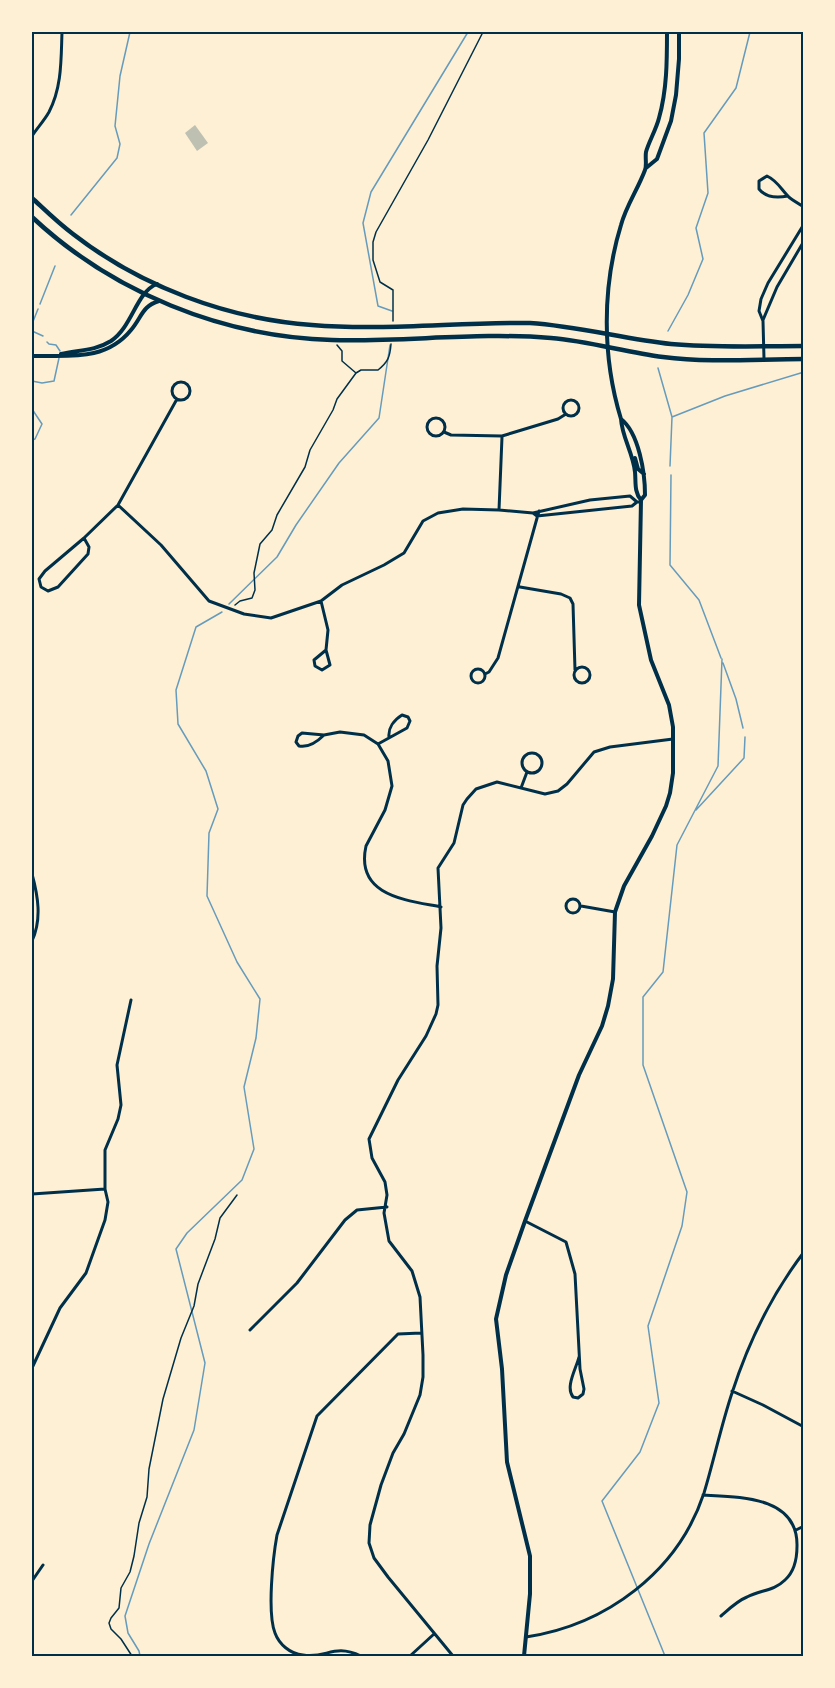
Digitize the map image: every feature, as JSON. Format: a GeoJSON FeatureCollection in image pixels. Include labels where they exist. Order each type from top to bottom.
{"type":"FeatureCollection","features":[{"type":"Feature","properties":{"kind":"main road"},"geometry":{"type":"LineString","coordinates":[[32,198],[82,241],[116,263],[157,284],[225,309],[265,319],[310,325],[356,327],[490,322],[530,323],[670,344],[804,346]]}},
{"type":"Feature","properties":{"kind":"main road"},"geometry":{"type":"LineString","coordinates":[[32,217],[86,260],[143,293],[196,315],[243,328],[308,339],[503,336],[552,338],[664,357],[804,359]]}},
{"type":"Feature","properties":{"kind":"main road"},"geometry":{"type":"LineString","coordinates":[[308,339],[310,325]]}},
{"type":"Feature","properties":{"kind":"street"},"geometry":{"type":"LineString","coordinates":[[32,136],[48,114],[56,95],[60,77],[62,32]]}},
{"type":"Feature","properties":{"kind":"street"},"geometry":{"type":"LineString","coordinates":[[645,474],[638,469],[621,429],[621,419],[609,371],[608,294],[621,223],[645,168],[646,152],[659,118],[664,93],[667,32]]}},
{"type":"Feature","properties":{"kind":"street"},"geometry":{"type":"LineString","coordinates":[[645,168],[657,159],[671,121],[679,68],[679,32]]}},
{"type":"Feature","properties":{"kind":"street"},"geometry":{"type":"LineString","coordinates":[[788,196],[764,194],[759,189],[759,181],[767,176],[772,178],[788,196],[804,207]]}},
{"type":"Feature","properties":{"kind":"street"},"geometry":{"type":"LineString","coordinates":[[764,359],[763,321],[759,311],[761,299],[768,283],[804,224]]}},
{"type":"Feature","properties":{"kind":"street"},"geometry":{"type":"LineString","coordinates":[[763,321],[777,287],[804,241]]}},
{"type":"Feature","properties":{"kind":"street"},"geometry":{"type":"LineString","coordinates":[[58,355],[94,349],[111,340],[131,319],[143,293],[157,284]]}},
{"type":"Feature","properties":{"kind":"street"},"geometry":{"type":"LineString","coordinates":[[32,356],[81,357],[97,353],[116,344],[132,328],[146,307],[159,301]]}},
{"type":"Feature","properties":{"kind":"street"},"geometry":{"type":"LineString","coordinates":[[180,382],[185,383],[189,388],[188,396],[177,399],[172,392],[173,387],[180,382]]}},
{"type":"Feature","properties":{"kind":"street"},"geometry":{"type":"LineString","coordinates":[[84,538],[89,547],[88,554],[58,587],[48,591],[41,587],[39,579],[41,575],[118,506],[177,399]]}},
{"type":"Feature","properties":{"kind":"street"},"geometry":{"type":"LineString","coordinates":[[444,432],[451,435],[502,436],[558,419],[566,414],[571,416],[578,412],[578,404],[569,400],[564,405],[566,414]]}},
{"type":"Feature","properties":{"kind":"street"},"geometry":{"type":"LineString","coordinates":[[435,418],[441,419],[446,426],[444,432],[437,436],[431,435],[428,430],[430,422],[435,418]]}},
{"type":"Feature","properties":{"kind":"street"},"geometry":{"type":"LineString","coordinates":[[533,513],[537,516],[632,506],[645,495],[645,474],[628,425],[621,419]]}},
{"type":"Feature","properties":{"kind":"street"},"geometry":{"type":"LineString","coordinates":[[499,510],[502,436]]}},
{"type":"Feature","properties":{"kind":"street"},"geometry":{"type":"LineString","coordinates":[[524,1656],[530,1594],[530,1556],[507,1462],[502,1370],[496,1319],[506,1275],[525,1221],[579,1075],[602,1026],[608,1006],[613,978],[615,912],[624,886],[666,806],[673,773],[674,739],[669,705],[651,660],[639,605],[639,501],[636,495],[635,471],[630,450]]}},
{"type":"Feature","properties":{"kind":"street"},"geometry":{"type":"LineString","coordinates":[[118,506],[161,544],[209,601],[244,614],[272,618],[321,601],[342,585],[404,554],[423,521],[438,513],[464,509],[533,513],[590,500],[630,496],[639,501]]}},
{"type":"Feature","properties":{"kind":"street"},"geometry":{"type":"LineString","coordinates":[[485,674],[483,670],[478,669],[472,672],[471,677],[479,683],[485,679],[485,674],[498,658],[539,511]]}},
{"type":"Feature","properties":{"kind":"street"},"geometry":{"type":"LineString","coordinates":[[519,587],[561,594],[570,598],[573,604],[575,670],[573,675],[577,682],[582,683],[589,679],[590,674],[587,668],[579,667],[575,670]]}},
{"type":"Feature","properties":{"kind":"street"},"geometry":{"type":"LineString","coordinates":[[321,601],[328,630],[326,650],[330,665],[322,669],[318,668],[314,660],[326,650]]}},
{"type":"Feature","properties":{"kind":"street"},"geometry":{"type":"LineString","coordinates":[[378,744],[407,728],[410,721],[408,717],[402,715],[398,717],[390,728],[389,737]]}},
{"type":"Feature","properties":{"kind":"street"},"geometry":{"type":"LineString","coordinates":[[324,735],[315,743],[305,747],[299,746],[296,742],[298,736],[302,734],[324,735],[340,732],[364,735],[378,744],[388,761],[392,786],[385,810],[366,846],[364,855],[371,881],[390,896],[441,907]]}},
{"type":"Feature","properties":{"kind":"street"},"geometry":{"type":"LineString","coordinates":[[453,1656],[388,1577],[374,1558],[369,1544],[370,1526],[381,1485],[420,1395],[423,1377],[420,1297],[412,1271],[389,1241],[384,1213],[387,1207],[385,1182],[372,1158],[369,1139],[398,1080],[426,1036],[436,1014],[441,928],[438,868],[454,843],[463,805],[467,799],[476,789],[497,782],[545,794],[558,791],[567,784],[594,752],[610,747],[674,739]]}},
{"type":"Feature","properties":{"kind":"street"},"geometry":{"type":"LineString","coordinates":[[531,752],[537,754],[542,759],[542,766],[537,771],[527,772],[522,764],[523,757],[531,752]]}},
{"type":"Feature","properties":{"kind":"street"},"geometry":{"type":"LineString","coordinates":[[521,788],[527,772]]}},
{"type":"Feature","properties":{"kind":"street"},"geometry":{"type":"LineString","coordinates":[[32,873],[38,896],[37,928],[32,941]]}},
{"type":"Feature","properties":{"kind":"street"},"geometry":{"type":"LineString","coordinates":[[573,898],[578,900],[581,906],[577,912],[571,913],[567,910],[566,905],[568,900],[573,898]]}},
{"type":"Feature","properties":{"kind":"street"},"geometry":{"type":"LineString","coordinates":[[581,906],[615,912]]}},
{"type":"Feature","properties":{"kind":"street"},"geometry":{"type":"LineString","coordinates":[[32,1368],[60,1308],[86,1273],[106,1211],[108,1202],[105,1189],[105,1150],[118,1119],[120,1105],[117,1065],[131,1000]]}},
{"type":"Feature","properties":{"kind":"street"},"geometry":{"type":"LineString","coordinates":[[32,1194],[105,1189]]}},
{"type":"Feature","properties":{"kind":"street"},"geometry":{"type":"LineString","coordinates":[[250,1330],[297,1283],[345,1220],[357,1210],[387,1207]]}},
{"type":"Feature","properties":{"kind":"street"},"geometry":{"type":"LineString","coordinates":[[525,1221],[566,1242],[575,1274],[579,1357],[584,1389],[583,1394],[578,1398],[569,1393],[579,1357]]}},
{"type":"Feature","properties":{"kind":"street"},"geometry":{"type":"LineString","coordinates":[[526,1637],[551,1633],[575,1624],[607,1610],[636,1591],[652,1577],[686,1531],[703,1495],[732,1391],[760,1321],[792,1266],[804,1252]]}},
{"type":"Feature","properties":{"kind":"street"},"geometry":{"type":"LineString","coordinates":[[362,1656],[342,1649],[304,1656],[281,1645],[274,1632],[272,1619],[274,1551],[310,1431],[317,1416],[398,1334],[421,1333]]}},
{"type":"Feature","properties":{"kind":"street"},"geometry":{"type":"LineString","coordinates":[[732,1391],[804,1427]]}},
{"type":"Feature","properties":{"kind":"street"},"geometry":{"type":"LineString","coordinates":[[703,1495],[759,1500],[775,1507],[796,1530],[797,1557],[787,1578],[771,1590],[745,1597],[721,1616]]}},
{"type":"Feature","properties":{"kind":"street"},"geometry":{"type":"LineString","coordinates":[[796,1530],[804,1526]]}},
{"type":"Feature","properties":{"kind":"street"},"geometry":{"type":"LineString","coordinates":[[32,1581],[43,1565]]}},
{"type":"Feature","properties":{"kind":"street"},"geometry":{"type":"LineString","coordinates":[[410,1656],[434,1634]]}},
{"type":"Feature","properties":{"kind":"path"},"geometry":{"type":"LineString","coordinates":[[392,329],[393,291],[380,282],[373,260],[373,242],[376,232],[428,140],[483,32]]}},
{"type":"Feature","properties":{"kind":"path"},"geometry":{"type":"LineString","coordinates":[[235,605],[252,598],[255,590],[260,543],[272,530],[277,515],[305,467],[310,450],[337,399],[356,373],[361,370],[378,370],[386,364],[390,356],[391,338]]}},
{"type":"Feature","properties":{"kind":"path"},"geometry":{"type":"LineString","coordinates":[[332,340],[342,351],[342,361],[356,373]]}},
{"type":"Feature","properties":{"kind":"path"},"geometry":{"type":"LineString","coordinates":[[132,1656],[111,1629],[111,1618],[119,1608],[121,1588],[132,1564],[139,1523],[147,1497],[149,1469],[163,1399],[181,1338],[194,1306],[198,1284],[215,1239],[220,1218],[237,1195]]}},
{"type":"Feature","properties":{"kind":"building"},"geometry":{"type":"Polygon","coordinates":[[[195,125],[208,143],[197,151],[185,133],[195,125]]]}},
{"type":"Feature","properties":{"kind":"waterway"},"geometry":{"type":"LineString","coordinates":[[71,215],[117,158],[120,144],[115,126],[120,76],[130,32]]}},
{"type":"Feature","properties":{"kind":"waterway"},"geometry":{"type":"LineString","coordinates":[[392,311],[378,306],[363,223],[371,192],[468,32]]}},
{"type":"Feature","properties":{"kind":"waterway"},"geometry":{"type":"LineString","coordinates":[[668,331],[688,295],[703,259],[696,228],[708,193],[704,133],[736,88],[750,32]]}},
{"type":"Feature","properties":{"kind":"waterway"},"geometry":{"type":"LineString","coordinates":[[40,304],[55,266]]}},
{"type":"Feature","properties":{"kind":"waterway"},"geometry":{"type":"LineString","coordinates":[[32,324],[38,309]]}},
{"type":"Feature","properties":{"kind":"waterway"},"geometry":{"type":"LineString","coordinates":[[32,328],[32,331],[43,336]]}},
{"type":"Feature","properties":{"kind":"waterway"},"geometry":{"type":"LineString","coordinates":[[47,342],[56,345],[60,351]]}},
{"type":"Feature","properties":{"kind":"waterway"},"geometry":{"type":"LineString","coordinates":[[229,604],[277,557],[339,463],[379,418],[390,345]]}},
{"type":"Feature","properties":{"kind":"waterway"},"geometry":{"type":"LineString","coordinates":[[32,381],[42,383],[54,381],[59,358]]}},
{"type":"Feature","properties":{"kind":"waterway"},"geometry":{"type":"LineString","coordinates":[[658,368],[672,417],[670,466]]}},
{"type":"Feature","properties":{"kind":"waterway"},"geometry":{"type":"LineString","coordinates":[[672,417],[725,396],[804,372]]}},
{"type":"Feature","properties":{"kind":"waterway"},"geometry":{"type":"LineString","coordinates":[[32,409],[42,424],[35,439],[32,440]]}},
{"type":"Feature","properties":{"kind":"waterway"},"geometry":{"type":"LineString","coordinates":[[671,475],[670,565],[699,600],[721,658]]}},
{"type":"Feature","properties":{"kind":"waterway"},"geometry":{"type":"LineString","coordinates":[[140,1656],[128,1633],[125,1616],[149,1544],[194,1430],[205,1363],[176,1249],[187,1233],[242,1180],[254,1149],[244,1087],[256,1038],[260,999],[237,962],[207,896],[209,833],[218,809],[206,771],[178,724],[176,690],[196,627],[222,612]]}},
{"type":"Feature","properties":{"kind":"waterway"},"geometry":{"type":"LineString","coordinates":[[665,1656],[602,1501],[640,1452],[659,1403],[648,1326],[682,1226],[687,1192],[643,1065],[643,997],[663,972],[677,845],[718,766],[722,659]]}},
{"type":"Feature","properties":{"kind":"waterway"},"geometry":{"type":"LineString","coordinates":[[723,663],[736,699],[743,728]]}},
{"type":"Feature","properties":{"kind":"waterway"},"geometry":{"type":"LineString","coordinates":[[696,810],[744,758],[745,737]]}}]}
